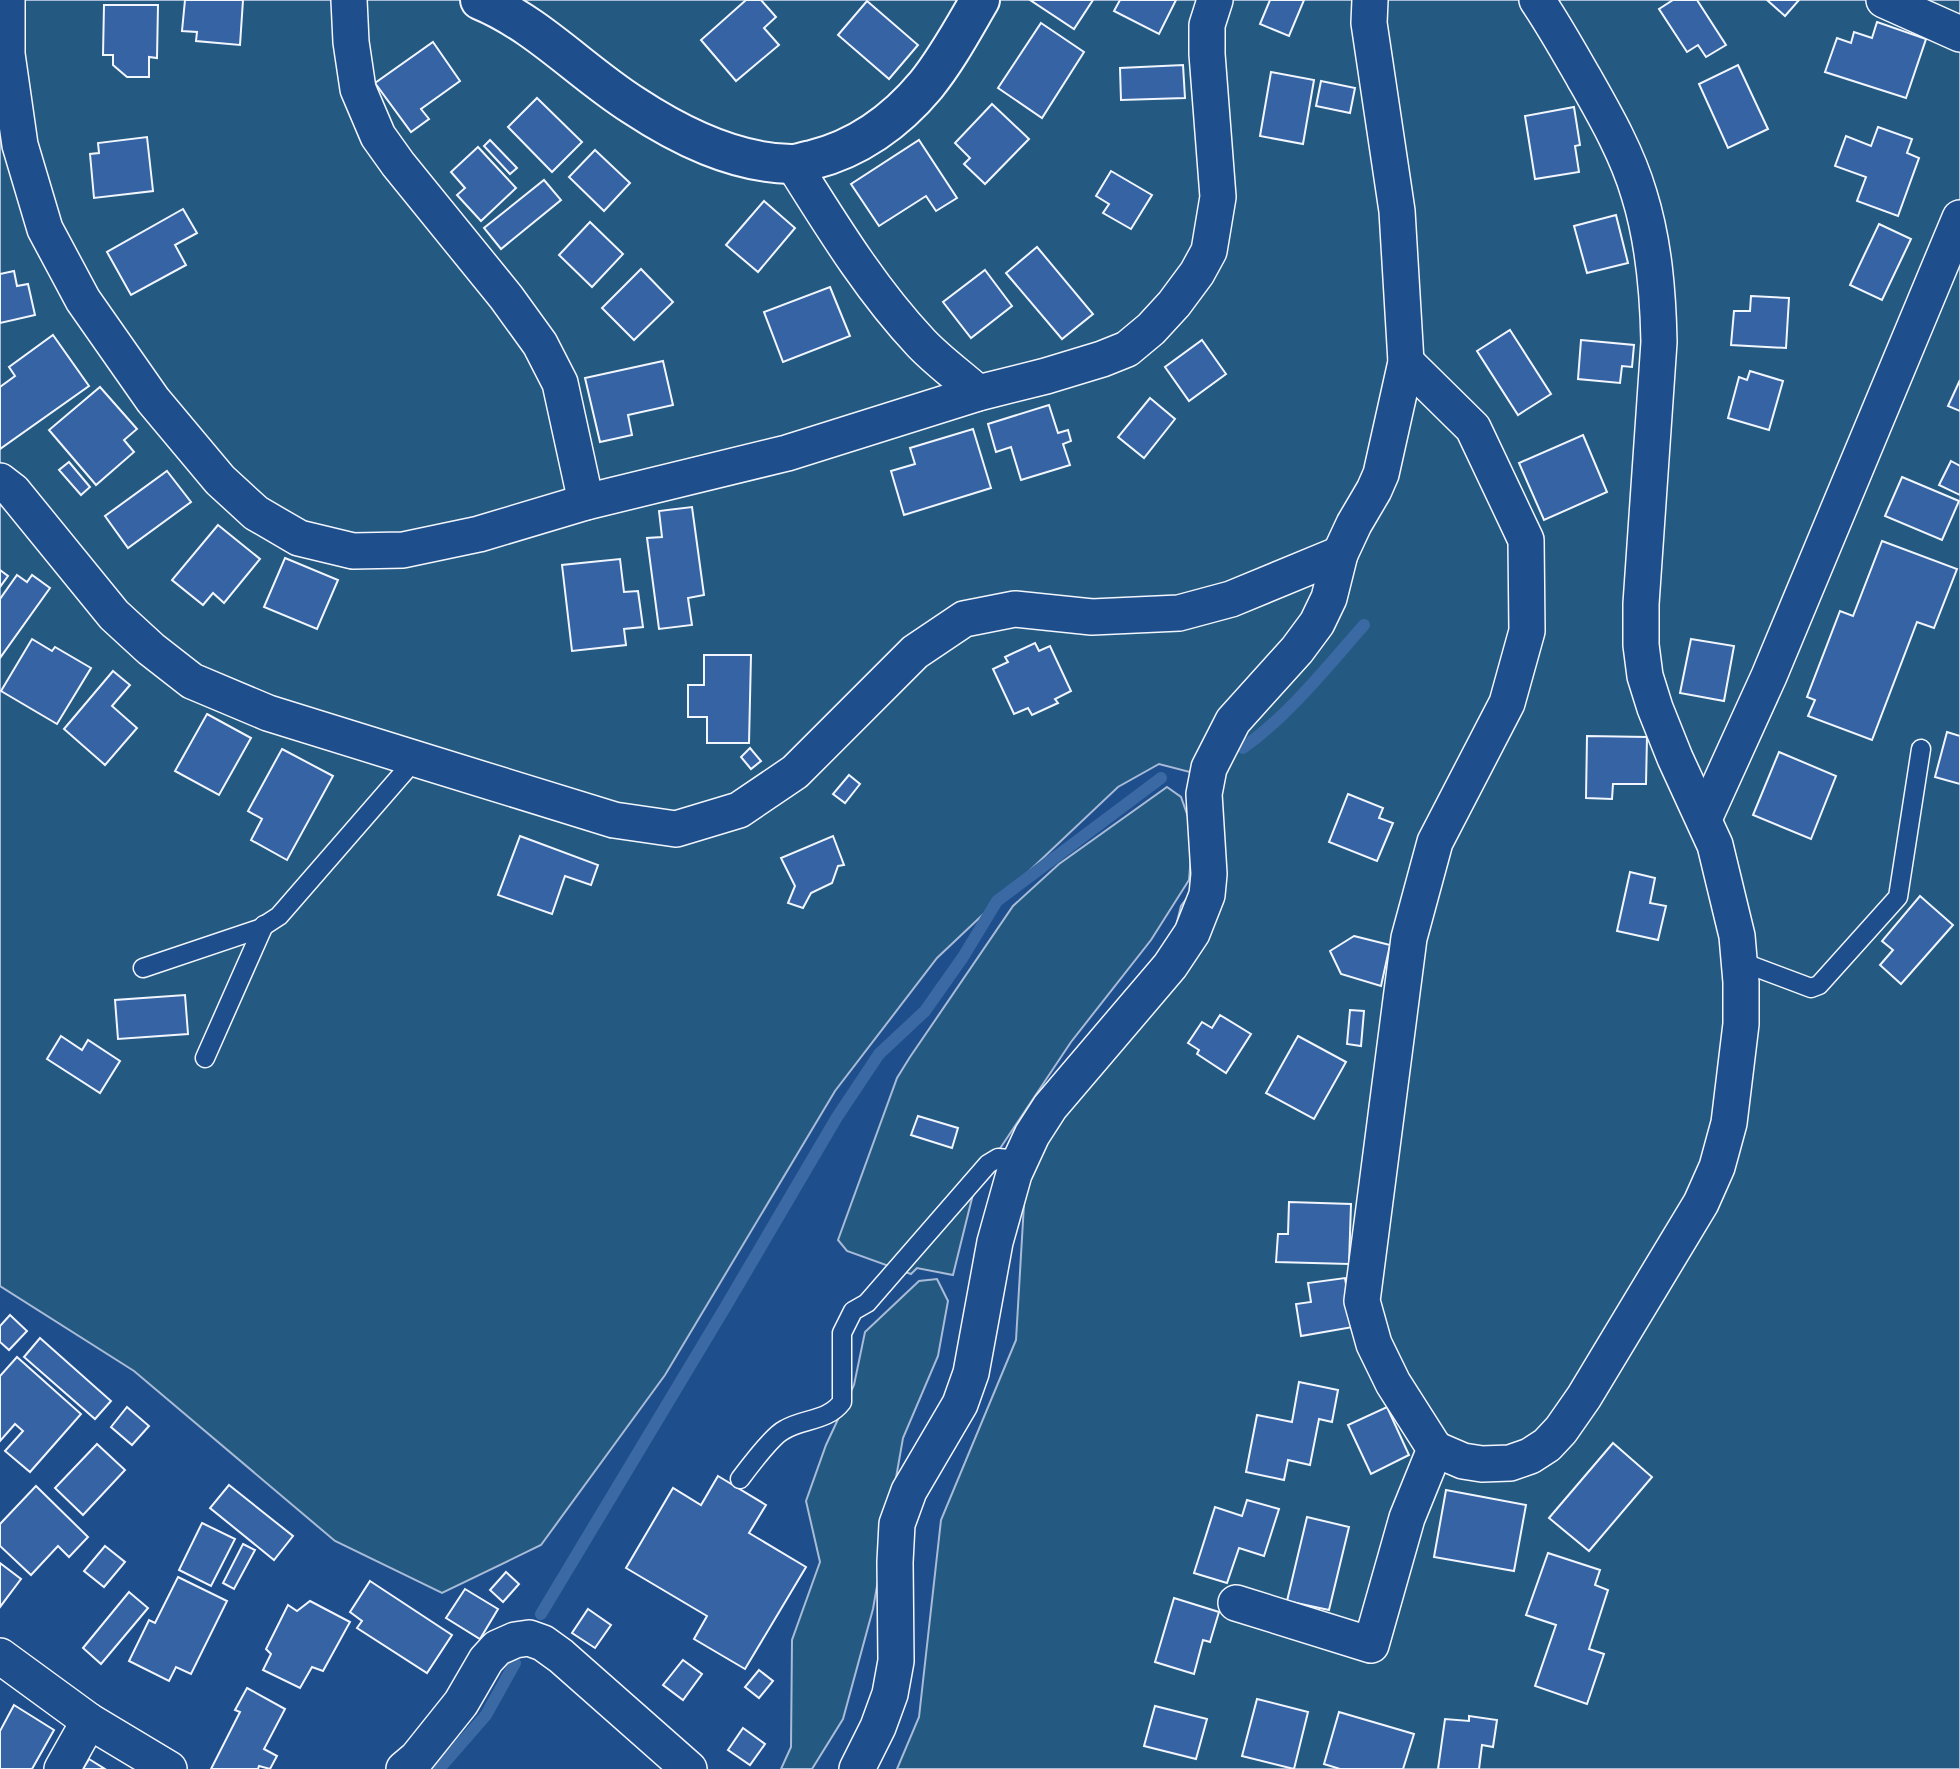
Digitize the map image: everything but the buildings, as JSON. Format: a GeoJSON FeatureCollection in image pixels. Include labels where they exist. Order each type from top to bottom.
{"type":"FeatureCollection","features":[{"type":"Feature","properties":{"kind":"street"},"geometry":{"type":"LineString","coordinates":[[7,0],[7,54],[20,145],[45,229],[83,300],[153,400],[220,480],[256,513],[299,538],[353,551],[403,550],[480,534],[586,502],[787,453],[978,393],[1102,359],[1127,349],[1151,329],[1174,304],[1197,273],[1209,251],[1218,197],[1207,54],[1207,25],[1214,0]]}},
{"type":"Feature","properties":{"kind":"street"},"geometry":{"type":"LineString","coordinates":[[349,0],[351,42],[358,89],[378,136],[540,344],[560,383],[586,502]]}},
{"type":"Feature","properties":{"kind":"street"},"geometry":{"type":"LineString","coordinates":[[493,2],[632,105],[693,141],[749,159],[793,164],[828,156],[862,141],[895,117],[924,87],[941,64],[980,0]]}},
{"type":"Feature","properties":{"kind":"street"},"geometry":{"type":"LineString","coordinates":[[858,1769],[890,1694],[896,1661],[897,1524],[909,1491],[960,1404],[971,1373],[1002,1216],[1020,1160],[1050,1107],[1170,965],[1192,933],[1207,895],[1209,874],[1204,794],[1209,768],[1233,721],[1297,650],[1317,623],[1329,598],[1340,554],[1353,524],[1381,474],[1406,362],[1397,211],[1369,23],[1370,0]]}},
{"type":"Feature","properties":{"kind":"street"},"geometry":{"type":"LineString","coordinates":[[1406,362],[1473,428],[1526,540],[1527,631],[1507,703],[1435,842],[1409,938],[1362,1301],[1374,1344],[1393,1383],[1435,1449],[1463,1461],[1482,1464],[1510,1463],[1530,1456],[1561,1430],[1584,1397],[1701,1203],[1717,1167],[1729,1123],[1741,1024],[1737,936],[1719,857],[1655,708],[1641,645],[1641,604],[1659,342],[1655,267],[1647,221],[1639,192],[1604,113],[1538,0]]}},
{"type":"Feature","properties":{"kind":"street"},"geometry":{"type":"LineString","coordinates":[[1884,0],[1960,34]]}},
{"type":"Feature","properties":{"kind":"street"},"geometry":{"type":"LineString","coordinates":[[793,164],[843,243],[879,293],[922,344],[978,393]]}},
{"type":"Feature","properties":{"kind":"street"},"geometry":{"type":"LineString","coordinates":[[1704,819],[1769,677],[1960,218]]}},
{"type":"Feature","properties":{"kind":"street"},"geometry":{"type":"LineString","coordinates":[[0,481],[13,491],[114,615],[192,681],[268,713],[614,820],[676,829],[739,810],[795,772],[915,652],[964,619],[1015,609],[1091,617],[1179,613],[1231,599],[1340,554]]}},
{"type":"Feature","properties":{"kind":"street"},"geometry":{"type":"LineString","coordinates":[[1236,1603],[1371,1645],[1408,1518],[1435,1449]]}},
{"type":"Feature","properties":{"kind":"street"},"geometry":{"type":"LineString","coordinates":[[404,1769],[417,1758],[461,1703],[496,1648],[515,1640],[529,1638],[543,1643],[561,1656],[689,1769]]}},
{"type":"Feature","properties":{"kind":"street"},"geometry":{"type":"LineString","coordinates":[[0,1656],[89,1721],[169,1769]]}},
{"type":"Feature","properties":{"kind":"street"},"geometry":{"type":"LineString","coordinates":[[62,1769],[89,1721]]}},
{"type":"Feature","properties":{"kind":"lane"},"geometry":{"type":"LineString","coordinates":[[1739,961],[1811,988],[1819,985],[1898,897],[1921,749]]}},
{"type":"Feature","properties":{"kind":"lane"},"geometry":{"type":"LineString","coordinates":[[143,968],[259,929],[279,916],[405,771],[413,758]]}},
{"type":"Feature","properties":{"kind":"lane"},"geometry":{"type":"LineString","coordinates":[[205,1058],[264,925]]}},
{"type":"Feature","properties":{"kind":"lane"},"geometry":{"type":"LineString","coordinates":[[740,1479],[785,1429],[829,1415],[837,1409],[842,1402],[842,1334],[853,1311],[867,1303],[988,1164],[998,1158],[1020,1160]]}},
{"type":"Feature","properties":{"kind":"shaded area"},"geometry":{"type":"Polygon","coordinates":[[[0,0],[1960,0],[1960,1769],[897,1769],[919,1717],[941,1520],[1016,1340],[1025,1187],[1057,1115],[1160,990],[1181,906],[1221,853],[1194,773],[1159,764],[1118,787],[937,958],[835,1091],[665,1375],[541,1545],[442,1593],[335,1541],[134,1371],[0,1286],[0,0]]]}},
{"type":"Feature","properties":{"kind":"shaded area"},"geometry":{"type":"Polygon","coordinates":[[[1167,787],[1181,797],[1193,831],[1189,880],[1151,940],[1071,1042],[975,1186],[953,1275],[917,1268],[911,1274],[847,1251],[838,1240],[897,1078],[1013,906],[1059,864],[1167,787]]]}},
{"type":"Feature","properties":{"kind":"shaded area"},"geometry":{"type":"Polygon","coordinates":[[[937,1279],[948,1301],[938,1356],[903,1438],[873,1609],[843,1719],[812,1769],[781,1769],[791,1747],[792,1640],[820,1562],[806,1501],[826,1445],[854,1385],[865,1332],[919,1281],[937,1279]]]}},
{"type":"Feature","properties":{"kind":"waterway"},"geometry":{"type":"LineString","coordinates":[[1243,748],[1292,705],[1364,625]]}},
{"type":"Feature","properties":{"kind":"waterway"},"geometry":{"type":"LineString","coordinates":[[541,1614],[837,1117],[879,1054],[925,1011],[963,957],[997,901],[1161,778]]}},
{"type":"Feature","properties":{"kind":"waterway"},"geometry":{"type":"LineString","coordinates":[[439,1769],[486,1715],[515,1663]]}}]}
